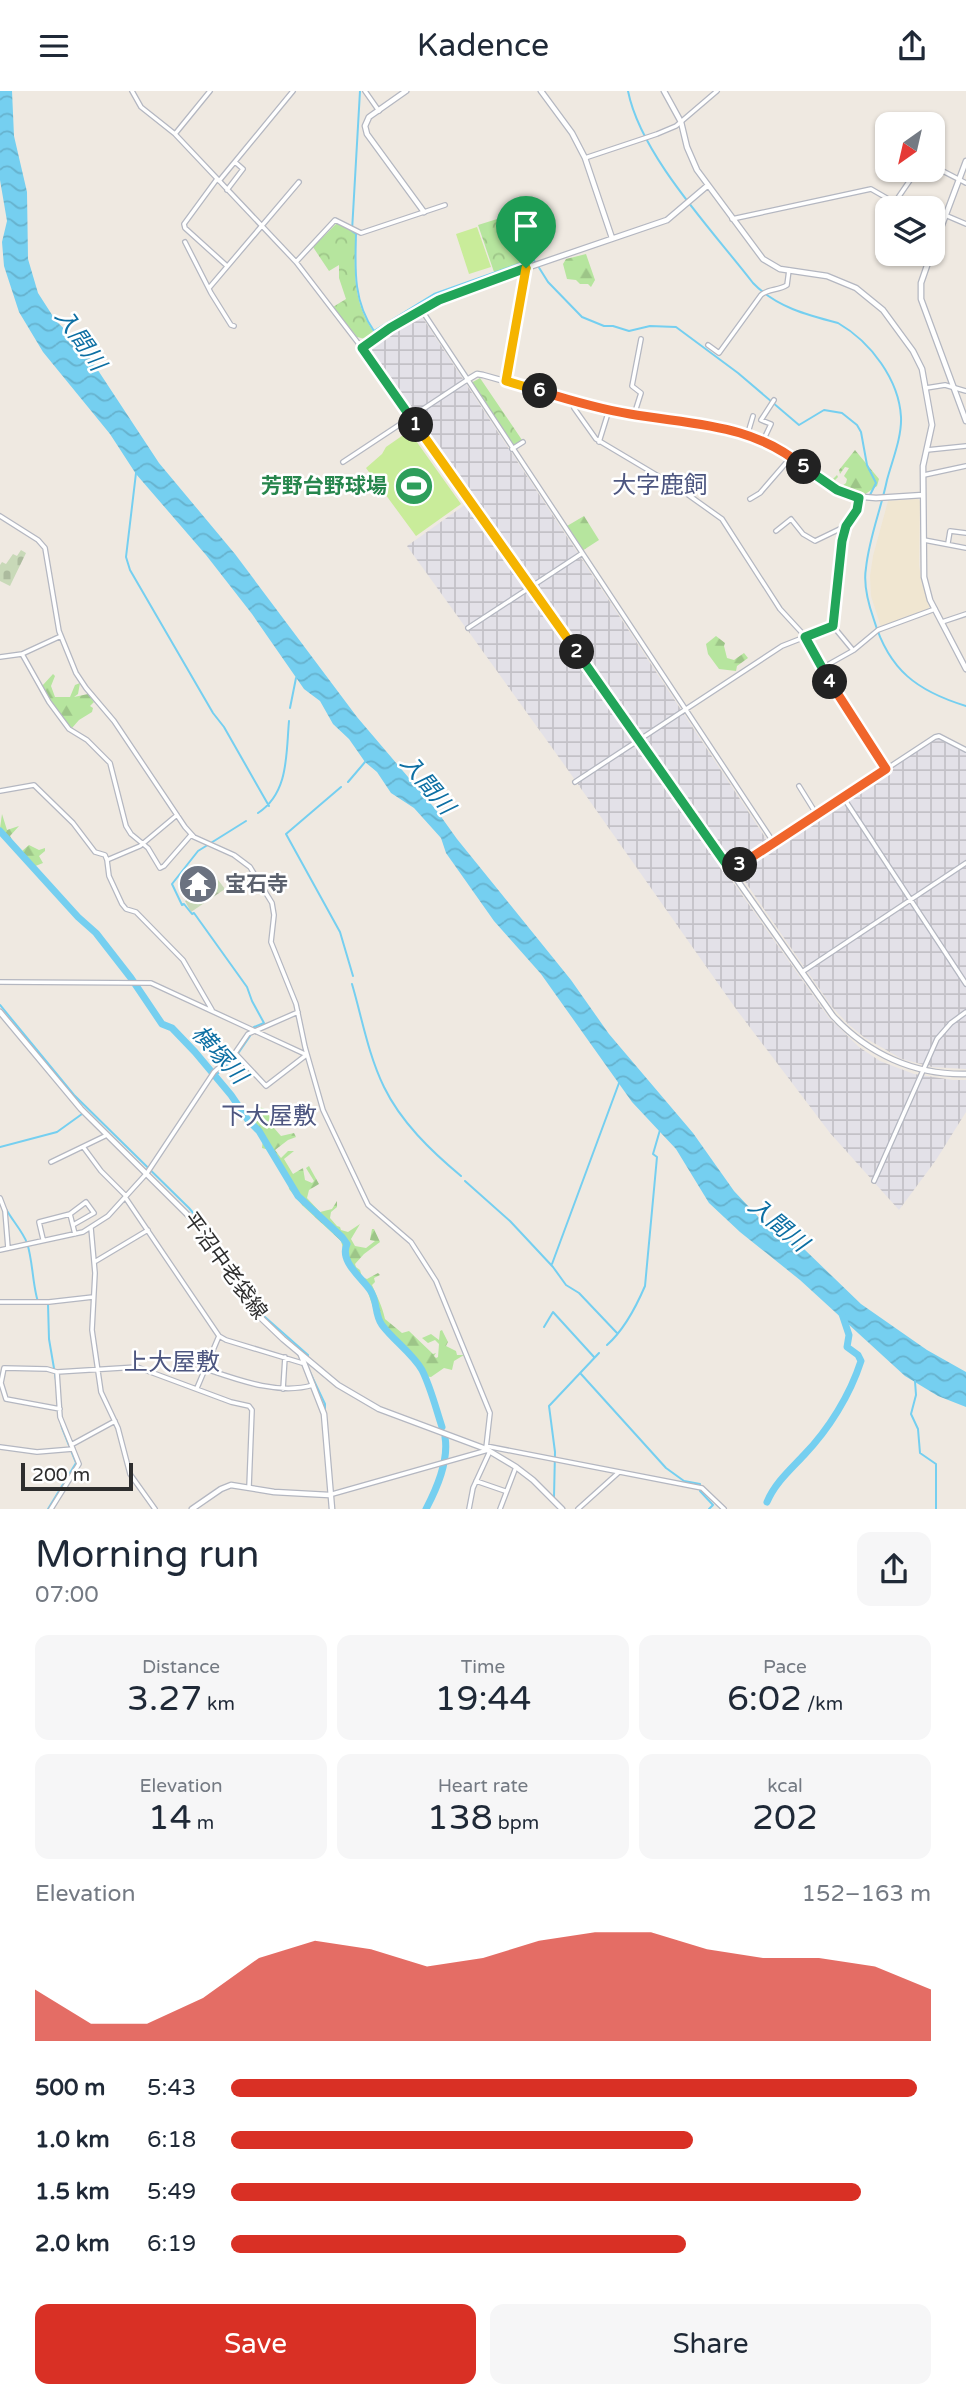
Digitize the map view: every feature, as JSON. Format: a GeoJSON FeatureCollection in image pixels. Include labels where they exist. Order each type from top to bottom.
{"type":"FeatureCollection","features":[{"type":"Feature","properties":{"kind":"street"},"geometry":{"type":"LineString","coordinates":[[132,91],[141,107],[174,134],[296,263],[362,348],[833,1016],[851,1034],[898,1063],[936,1074],[966,1074]]}},
{"type":"Feature","properties":{"kind":"street"},"geometry":{"type":"LineString","coordinates":[[174,134],[211,91]]}},
{"type":"Feature","properties":{"kind":"street"},"geometry":{"type":"LineString","coordinates":[[227,266],[185,229],[184,225],[293,91]]}},
{"type":"Feature","properties":{"kind":"street"},"geometry":{"type":"LineString","coordinates":[[365,91],[379,111]]}},
{"type":"Feature","properties":{"kind":"street"},"geometry":{"type":"LineString","coordinates":[[406,91],[365,122],[367,134],[424,212]]}},
{"type":"Feature","properties":{"kind":"street"},"geometry":{"type":"LineString","coordinates":[[541,91],[572,133],[585,158],[612,238]]}},
{"type":"Feature","properties":{"kind":"street"},"geometry":{"type":"LineString","coordinates":[[664,91],[681,122],[690,156],[707,186],[763,259],[775,267],[818,274],[856,288],[875,302],[913,351],[922,369],[932,425],[923,475],[923,577],[935,609],[966,669]]}},
{"type":"Feature","properties":{"kind":"street"},"geometry":{"type":"LineString","coordinates":[[585,158],[657,134],[681,122],[717,91]]}},
{"type":"Feature","properties":{"kind":"street"},"geometry":{"type":"LineString","coordinates":[[966,161],[946,215],[966,224]]}},
{"type":"Feature","properties":{"kind":"street"},"geometry":{"type":"LineString","coordinates":[[227,190],[243,169],[235,162]]}},
{"type":"Feature","properties":{"kind":"street"},"geometry":{"type":"LineString","coordinates":[[945,172],[966,183]]}},
{"type":"Feature","properties":{"kind":"street"},"geometry":{"type":"LineString","coordinates":[[209,288],[299,182]]}},
{"type":"Feature","properties":{"kind":"street"},"geometry":{"type":"LineString","coordinates":[[362,348],[421,309],[458,291],[667,220],[707,186]]}},
{"type":"Feature","properties":{"kind":"street"},"geometry":{"type":"LineString","coordinates":[[732,219],[871,189],[884,196]]}},
{"type":"Feature","properties":{"kind":"street"},"geometry":{"type":"LineString","coordinates":[[296,263],[335,220],[361,233],[445,205]]}},
{"type":"Feature","properties":{"kind":"street"},"geometry":{"type":"LineString","coordinates":[[185,242],[209,288],[234,326]]}},
{"type":"Feature","properties":{"kind":"street"},"geometry":{"type":"LineString","coordinates":[[927,266],[922,282],[921,299],[966,421]]}},
{"type":"Feature","properties":{"kind":"street"},"geometry":{"type":"LineString","coordinates":[[506,381],[526,268]]}},
{"type":"Feature","properties":{"kind":"street"},"geometry":{"type":"LineString","coordinates":[[709,345],[719,353],[761,295],[765,291],[786,285],[789,270]]}},
{"type":"Feature","properties":{"kind":"street"},"geometry":{"type":"LineString","coordinates":[[421,309],[774,843]]}},
{"type":"Feature","properties":{"kind":"street"},"geometry":{"type":"LineString","coordinates":[[634,415],[640,393],[632,386],[641,339]]}},
{"type":"Feature","properties":{"kind":"street"},"geometry":{"type":"LineString","coordinates":[[343,462],[467,380],[483,375],[609,410],[709,424],[764,441],[792,456],[837,490],[859,498],[923,495]]}},
{"type":"Feature","properties":{"kind":"street"},"geometry":{"type":"LineString","coordinates":[[926,388],[940,385],[966,391]]}},
{"type":"Feature","properties":{"kind":"street"},"geometry":{"type":"LineString","coordinates":[[764,441],[771,424],[761,420],[774,400]]}},
{"type":"Feature","properties":{"kind":"street"},"geometry":{"type":"LineString","coordinates":[[572,401],[591,434],[599,442],[680,489],[722,519],[780,609],[798,626],[848,714],[886,769]]}},
{"type":"Feature","properties":{"kind":"street"},"geometry":{"type":"LineString","coordinates":[[962,413],[966,408]]}},
{"type":"Feature","properties":{"kind":"street"},"geometry":{"type":"LineString","coordinates":[[599,442],[609,410]]}},
{"type":"Feature","properties":{"kind":"street"},"geometry":{"type":"LineString","coordinates":[[747,436],[753,416]]}},
{"type":"Feature","properties":{"kind":"street"},"geometry":{"type":"LineString","coordinates":[[512,449],[523,442]]}},
{"type":"Feature","properties":{"kind":"street"},"geometry":{"type":"LineString","coordinates":[[926,450],[966,446]]}},
{"type":"Feature","properties":{"kind":"street"},"geometry":{"type":"LineString","coordinates":[[750,499],[760,493],[792,456]]}},
{"type":"Feature","properties":{"kind":"street"},"geometry":{"type":"LineString","coordinates":[[923,475],[966,466]]}},
{"type":"Feature","properties":{"kind":"street"},"geometry":{"type":"LineString","coordinates":[[776,531],[791,519],[803,534],[815,541],[846,526],[855,515],[859,498]]}},
{"type":"Feature","properties":{"kind":"street"},"geometry":{"type":"LineString","coordinates":[[0,516],[38,540],[45,548],[61,636],[86,688],[114,720],[191,835],[246,863],[272,903],[274,915],[271,942],[298,1012],[306,1056],[323,1110],[363,1196],[374,1210],[416,1248],[436,1281],[489,1413],[488,1449],[471,1495],[469,1509]]}},
{"type":"Feature","properties":{"kind":"street"},"geometry":{"type":"LineString","coordinates":[[846,526],[840,552],[833,626],[852,649]]}},
{"type":"Feature","properties":{"kind":"street"},"geometry":{"type":"LineString","coordinates":[[948,544],[950,531],[966,533]]}},
{"type":"Feature","properties":{"kind":"street"},"geometry":{"type":"LineString","coordinates":[[922,539],[966,548]]}},
{"type":"Feature","properties":{"kind":"street"},"geometry":{"type":"LineString","coordinates":[[468,628],[581,554]]}},
{"type":"Feature","properties":{"kind":"street"},"geometry":{"type":"LineString","coordinates":[[822,668],[888,625],[935,609]]}},
{"type":"Feature","properties":{"kind":"street"},"geometry":{"type":"LineString","coordinates":[[942,622],[966,614]]}},
{"type":"Feature","properties":{"kind":"street"},"geometry":{"type":"LineString","coordinates":[[575,782],[782,646],[833,626]]}},
{"type":"Feature","properties":{"kind":"street"},"geometry":{"type":"LineString","coordinates":[[0,657],[22,654],[61,636]]}},
{"type":"Feature","properties":{"kind":"street"},"geometry":{"type":"LineString","coordinates":[[22,654],[59,717],[69,729],[87,740],[110,763],[126,826],[131,834],[144,843],[162,868],[191,835]]}},
{"type":"Feature","properties":{"kind":"street"},"geometry":{"type":"LineString","coordinates":[[731,871],[935,737],[939,736],[966,750]]}},
{"type":"Feature","properties":{"kind":"street"},"geometry":{"type":"LineString","coordinates":[[0,791],[34,785],[73,823],[96,852],[105,855],[109,876],[122,904],[126,909],[136,912],[183,960],[212,1010]]}},
{"type":"Feature","properties":{"kind":"street"},"geometry":{"type":"LineString","coordinates":[[799,786],[817,815]]}},
{"type":"Feature","properties":{"kind":"street"},"geometry":{"type":"LineString","coordinates":[[843,797],[966,984]]}},
{"type":"Feature","properties":{"kind":"street"},"geometry":{"type":"LineString","coordinates":[[107,860],[144,843],[177,815]]}},
{"type":"Feature","properties":{"kind":"street"},"geometry":{"type":"LineString","coordinates":[[802,972],[966,863]]}},
{"type":"Feature","properties":{"kind":"street"},"geometry":{"type":"LineString","coordinates":[[0,982],[143,981],[159,985],[306,1056]]}},
{"type":"Feature","properties":{"kind":"street","name":"平沼中老袋線"},"geometry":{"type":"LineString","coordinates":[[0,1011],[60,1085],[206,1233],[249,1305],[301,1355],[338,1385],[379,1409],[488,1449],[533,1480],[562,1509]]}},
{"type":"Feature","properties":{"kind":"street"},"geometry":{"type":"LineString","coordinates":[[0,1250],[75,1234],[91,1228],[112,1212],[147,1173],[214,1072],[235,1053],[248,1034],[298,1012]]}},
{"type":"Feature","properties":{"kind":"street"},"geometry":{"type":"LineString","coordinates":[[874,1181],[942,1033],[966,1013]]}},
{"type":"Feature","properties":{"kind":"street"},"geometry":{"type":"LineString","coordinates":[[235,1053],[266,1086],[306,1056]]}},
{"type":"Feature","properties":{"kind":"street"},"geometry":{"type":"LineString","coordinates":[[51,1162],[107,1135]]}},
{"type":"Feature","properties":{"kind":"street"},"geometry":{"type":"LineString","coordinates":[[84,1148],[125,1196],[219,1336],[302,1363]]}},
{"type":"Feature","properties":{"kind":"street"},"geometry":{"type":"LineString","coordinates":[[0,1198],[5,1210],[8,1248]]}},
{"type":"Feature","properties":{"kind":"street"},"geometry":{"type":"LineString","coordinates":[[43,1239],[39,1222],[69,1214],[86,1202],[94,1213],[73,1225]]}},
{"type":"Feature","properties":{"kind":"street"},"geometry":{"type":"LineString","coordinates":[[69,1214],[75,1234]]}},
{"type":"Feature","properties":{"kind":"street"},"geometry":{"type":"LineString","coordinates":[[91,1228],[95,1261],[92,1330],[101,1392],[115,1421],[130,1473],[155,1509]]}},
{"type":"Feature","properties":{"kind":"street"},"geometry":{"type":"LineString","coordinates":[[95,1261],[148,1230]]}},
{"type":"Feature","properties":{"kind":"street"},"geometry":{"type":"LineString","coordinates":[[0,1302],[93,1297]]}},
{"type":"Feature","properties":{"kind":"street"},"geometry":{"type":"LineString","coordinates":[[197,1388],[219,1336]]}},
{"type":"Feature","properties":{"kind":"street"},"geometry":{"type":"LineString","coordinates":[[301,1355],[324,1414],[332,1509]]}},
{"type":"Feature","properties":{"kind":"street"},"geometry":{"type":"LineString","coordinates":[[283,1389],[285,1357]]}},
{"type":"Feature","properties":{"kind":"street"},"geometry":{"type":"LineString","coordinates":[[208,1365],[209,1370],[218,1373],[283,1389],[313,1385]]}},
{"type":"Feature","properties":{"kind":"street"},"geometry":{"type":"LineString","coordinates":[[60,1409],[6,1399],[0,1383],[4,1368],[47,1369],[57,1372],[137,1367],[190,1388],[249,1406],[252,1410],[249,1487]]}},
{"type":"Feature","properties":{"kind":"street"},"geometry":{"type":"LineString","coordinates":[[51,1509],[79,1464],[62,1424],[57,1372]]}},
{"type":"Feature","properties":{"kind":"street"},"geometry":{"type":"LineString","coordinates":[[0,1447],[37,1452],[72,1447],[115,1421]]}},
{"type":"Feature","properties":{"kind":"street"},"geometry":{"type":"LineString","coordinates":[[192,1509],[226,1487],[237,1485],[274,1492],[329,1495],[488,1449],[702,1488],[724,1509]]}},
{"type":"Feature","properties":{"kind":"street"},"geometry":{"type":"LineString","coordinates":[[500,1509],[516,1467]]}},
{"type":"Feature","properties":{"kind":"street"},"geometry":{"type":"LineString","coordinates":[[578,1509],[618,1472]]}},
{"type":"Feature","properties":{"kind":"street"},"geometry":{"type":"LineString","coordinates":[[476,1481],[505,1491]]}},
{"type":"Feature","properties":{"kind":"shaded area"},"geometry":{"type":"Polygon","coordinates":[[[418,316],[422,317],[767,840],[735,863],[731,862],[371,352],[372,347],[418,316]]]}},
{"type":"Feature","properties":{"kind":"shaded area"},"geometry":{"type":"Polygon","coordinates":[[[918,499],[919,565],[930,606],[881,627],[871,596],[870,576],[888,501],[918,499]]]}},
{"type":"Feature","properties":{"kind":"shaded area"},"geometry":{"type":"Polygon","coordinates":[[[466,504],[829,1018],[859,1047],[880,1061],[914,1074],[966,1080],[966,1112],[936,1160],[899,1210],[830,1133],[736,1009],[407,546],[466,504]]]}},
{"type":"Feature","properties":{"kind":"shaded area"},"geometry":{"type":"Polygon","coordinates":[[[937,738],[966,753],[966,1069],[932,1067],[902,1059],[865,1038],[848,1024],[832,1007],[739,873],[739,869],[937,738]]]}},
{"type":"Feature","properties":{"kind":"green space"},"geometry":{"type":"Polygon","coordinates":[[[513,214],[517,229],[535,259],[494,272],[478,225],[513,214]]]}},
{"type":"Feature","properties":{"kind":"green space"},"geometry":{"type":"Polygon","coordinates":[[[337,223],[356,232],[355,272],[358,296],[374,332],[365,339],[357,337],[333,307],[346,299],[339,278],[339,265],[329,271],[313,247],[337,223]]]}},
{"type":"Feature","properties":{"kind":"green space"},"geometry":{"type":"Polygon","coordinates":[[[477,227],[491,267],[469,274],[456,234],[477,227]]]}},
{"type":"Feature","properties":{"kind":"green space"},"geometry":{"type":"Polygon","coordinates":[[[586,254],[595,280],[591,287],[567,279],[563,264],[566,259],[586,254]]]}},
{"type":"Feature","properties":{"kind":"green space"},"geometry":{"type":"Polygon","coordinates":[[[480,378],[522,440],[513,446],[471,383],[480,378]]]}},
{"type":"Feature","properties":{"kind":"green space","name":"芳野台野球場"},"geometry":{"type":"Polygon","coordinates":[[[409,431],[461,504],[416,536],[366,468],[386,447],[409,431]]]}},
{"type":"Feature","properties":{"kind":"green space"},"geometry":{"type":"Polygon","coordinates":[[[855,450],[879,479],[877,486],[864,495],[844,491],[829,483],[837,475],[835,480],[842,486],[846,483],[844,476],[849,468],[845,467],[840,474],[839,470],[855,450]]]}},
{"type":"Feature","properties":{"kind":"green space"},"geometry":{"type":"Polygon","coordinates":[[[584,516],[599,540],[582,551],[567,526],[584,516]]]}},
{"type":"Feature","properties":{"kind":"green space"},"geometry":{"type":"Polygon","coordinates":[[[21,550],[26,553],[10,586],[0,581],[0,565],[2,562],[6,564],[13,554],[17,556],[21,550]]]}},
{"type":"Feature","properties":{"kind":"green space"},"geometry":{"type":"Polygon","coordinates":[[[716,636],[725,643],[727,658],[734,660],[744,653],[748,658],[737,666],[736,671],[719,669],[708,654],[706,644],[716,636]]]}},
{"type":"Feature","properties":{"kind":"green space"},"geometry":{"type":"Polygon","coordinates":[[[53,674],[55,676],[51,686],[55,697],[70,697],[75,685],[80,683],[78,694],[74,697],[88,694],[94,702],[90,706],[93,708],[92,712],[72,728],[57,716],[42,686],[53,674]]]}},
{"type":"Feature","properties":{"kind":"green space"},"geometry":{"type":"Polygon","coordinates":[[[2,814],[7,830],[19,826],[10,836],[22,851],[29,845],[39,850],[45,848],[39,856],[43,863],[33,867],[0,828],[2,814]]]}},
{"type":"Feature","properties":{"kind":"green space"},"geometry":{"type":"Polygon","coordinates":[[[212,872],[225,889],[191,912],[185,901],[206,891],[200,877],[212,872]]]}},
{"type":"Feature","properties":{"kind":"green space"},"geometry":{"type":"Polygon","coordinates":[[[282,1105],[289,1113],[284,1122],[274,1128],[281,1136],[294,1133],[296,1137],[275,1150],[281,1158],[288,1151],[294,1151],[284,1159],[293,1174],[303,1168],[305,1180],[312,1183],[314,1181],[306,1168],[309,1166],[319,1184],[309,1190],[307,1198],[320,1212],[332,1209],[337,1201],[337,1207],[331,1212],[330,1218],[341,1230],[348,1232],[360,1224],[351,1239],[355,1246],[366,1248],[375,1241],[370,1240],[374,1229],[380,1242],[364,1254],[355,1264],[356,1267],[362,1277],[367,1279],[378,1273],[380,1275],[374,1278],[372,1285],[385,1319],[402,1333],[409,1331],[433,1354],[436,1353],[436,1358],[439,1344],[435,1340],[428,1343],[422,1338],[431,1334],[439,1340],[442,1330],[448,1342],[446,1346],[456,1351],[457,1355],[464,1355],[454,1361],[452,1370],[444,1368],[431,1377],[424,1376],[401,1346],[394,1343],[385,1328],[380,1327],[366,1287],[360,1283],[353,1271],[349,1270],[341,1241],[303,1206],[289,1189],[288,1180],[278,1160],[269,1150],[262,1148],[263,1139],[250,1117],[261,1121],[263,1118],[259,1107],[265,1109],[270,1117],[276,1117],[282,1105]]]}},
{"type":"Feature","properties":{"kind":"water"},"geometry":{"type":"Polygon","coordinates":[[[0,91],[12,91],[14,136],[27,192],[28,259],[38,293],[56,321],[82,346],[159,463],[235,554],[357,717],[437,811],[571,980],[609,1034],[693,1133],[734,1191],[763,1222],[804,1249],[861,1304],[927,1350],[966,1372],[966,1407],[938,1396],[905,1376],[800,1280],[740,1232],[709,1203],[676,1149],[632,1102],[541,974],[494,921],[446,853],[441,838],[414,808],[391,793],[377,772],[333,724],[320,701],[304,689],[252,614],[206,555],[136,474],[110,434],[43,352],[19,312],[4,266],[2,242],[7,221],[0,180],[0,91]]]}},
{"type":"Feature","properties":{"kind":"waterway"},"geometry":{"type":"LineString","coordinates":[[360,91],[352,231],[356,234],[359,296],[367,320],[374,331],[434,294],[533,259]]}},
{"type":"Feature","properties":{"kind":"waterway"},"geometry":{"type":"LineString","coordinates":[[628,91],[635,116],[663,167],[699,217],[753,283],[782,304],[838,323],[850,331],[872,351],[889,376],[899,403],[901,425],[872,535],[865,574],[868,601],[880,637],[907,676],[933,693],[966,706]]}},
{"type":"Feature","properties":{"kind":"waterway"},"geometry":{"type":"LineString","coordinates":[[510,238],[517,233],[535,262]]}},
{"type":"Feature","properties":{"kind":"waterway"},"geometry":{"type":"LineString","coordinates":[[538,266],[548,282],[582,317],[604,326],[629,331],[650,326],[676,327],[738,373],[799,425],[824,410],[842,413],[857,425],[861,432],[867,465],[876,483],[870,495]]}},
{"type":"Feature","properties":{"kind":"waterway"},"geometry":{"type":"LineString","coordinates":[[136,473],[126,557],[130,570],[269,806]]}},
{"type":"Feature","properties":{"kind":"waterway"},"geometry":{"type":"LineString","coordinates":[[290,708],[296,678]]}},
{"type":"Feature","properties":{"kind":"waterway"},"geometry":{"type":"LineString","coordinates":[[258,813],[276,795],[281,784],[289,721]]}},
{"type":"Feature","properties":{"kind":"waterway"},"geometry":{"type":"LineString","coordinates":[[348,782],[365,762]]}},
{"type":"Feature","properties":{"kind":"waterway"},"geometry":{"type":"LineString","coordinates":[[341,787],[286,834],[340,932],[353,976]]}},
{"type":"Feature","properties":{"kind":"waterway"},"geometry":{"type":"LineString","coordinates":[[246,821],[198,851],[172,884],[182,905],[194,913],[247,987],[264,1023],[254,1027]]}},
{"type":"Feature","properties":{"kind":"waterway","name":"横塚川"},"geometry":{"type":"LineString","coordinates":[[0,831],[78,917],[96,933],[162,1024],[172,1028],[195,1052],[259,1131],[298,1196],[342,1237],[347,1244],[345,1250],[348,1263],[372,1294],[382,1325],[422,1370],[442,1427]]}},
{"type":"Feature","properties":{"kind":"waterway"},"geometry":{"type":"LineString","coordinates":[[352,984],[374,1062],[391,1100],[418,1135],[461,1176]]}},
{"type":"Feature","properties":{"kind":"waterway"},"geometry":{"type":"LineString","coordinates":[[0,1005],[74,1095],[189,1208],[216,1240],[253,1305]]}},
{"type":"Feature","properties":{"kind":"waterway"},"geometry":{"type":"LineString","coordinates":[[215,1076],[235,1058],[250,1036]]}},
{"type":"Feature","properties":{"kind":"waterway"},"geometry":{"type":"LineString","coordinates":[[552,1264],[619,1083]]}},
{"type":"Feature","properties":{"kind":"waterway"},"geometry":{"type":"LineString","coordinates":[[0,1147],[57,1132],[82,1114]]}},
{"type":"Feature","properties":{"kind":"waterway"},"geometry":{"type":"LineString","coordinates":[[607,1345],[629,1318],[645,1286],[657,1157],[653,1154],[660,1130]]}},
{"type":"Feature","properties":{"kind":"waterway"},"geometry":{"type":"LineString","coordinates":[[465,1181],[510,1221],[566,1285],[579,1293],[617,1333]]}},
{"type":"Feature","properties":{"kind":"waterway"},"geometry":{"type":"LineString","coordinates":[[6,1209],[27,1243],[39,1304],[48,1304],[49,1339],[56,1380]]}},
{"type":"Feature","properties":{"kind":"waterway"},"geometry":{"type":"LineString","coordinates":[[257,1310],[308,1355],[307,1366],[325,1404],[325,1411]]}},
{"type":"Feature","properties":{"kind":"waterway"},"geometry":{"type":"LineString","coordinates":[[544,1327],[553,1312],[594,1357]]}},
{"type":"Feature","properties":{"kind":"waterway"},"geometry":{"type":"LineString","coordinates":[[767,1502],[779,1483],[830,1423],[856,1374],[861,1361],[858,1355],[847,1347],[849,1335],[842,1314]]}},
{"type":"Feature","properties":{"kind":"waterway"},"geometry":{"type":"LineString","coordinates":[[554,1497],[555,1452],[549,1406],[599,1353]]}},
{"type":"Feature","properties":{"kind":"waterway"},"geometry":{"type":"LineString","coordinates":[[581,1374],[666,1468],[684,1481],[700,1484],[700,1491],[713,1505],[709,1509]]}},
{"type":"Feature","properties":{"kind":"waterway"},"geometry":{"type":"LineString","coordinates":[[915,1381],[916,1395],[911,1414],[918,1429],[920,1453],[936,1464],[936,1509]]}},
{"type":"Feature","properties":{"kind":"waterway"},"geometry":{"type":"LineString","coordinates":[[48,1509],[76,1463],[62,1428],[58,1409]]}},
{"type":"Feature","properties":{"kind":"waterway","name":"横塚川"},"geometry":{"type":"LineString","coordinates":[[426,1509],[444,1465],[445,1437]]}},
{"type":"Feature","properties":{"kind":"place","name":"芳野台野球場"},"geometry":{"type":"Point","coordinates":[414,486]}},
{"type":"Feature","properties":{"kind":"place","name":"宝石寺"},"geometry":{"type":"Point","coordinates":[198,884]}},
{"type":"Feature","properties":{"kind":"district","name":"大字鹿飼"},"geometry":{"type":"Point","coordinates":[660,485]}},
{"type":"Feature","properties":{"kind":"district","name":"下大屋敷"},"geometry":{"type":"Point","coordinates":[269,1116]}},
{"type":"Feature","properties":{"kind":"district","name":"上大屋敷"},"geometry":{"type":"Point","coordinates":[172,1362]}},
{"type":"Feature","properties":{"kind":"route"},"geometry":{"type":"LineString","coordinates":[[526,268],[506,381],[601,408],[718,426],[782,449],[837,490],[859,498],[857,510],[846,526],[842,541],[833,626],[805,637],[848,714],[886,769],[731,871],[362,348],[390,328],[439,300],[526,268]]}},
{"type":"Feature","properties":{"kind":"water label","name":"入間川"},"geometry":{"type":"Point","coordinates":[80,340]}},
{"type":"Feature","properties":{"kind":"water label","name":"入間川"},"geometry":{"type":"Point","coordinates":[427,785]}},
{"type":"Feature","properties":{"kind":"water label","name":"入間川"},"geometry":{"type":"Point","coordinates":[778,1225]}}]}
